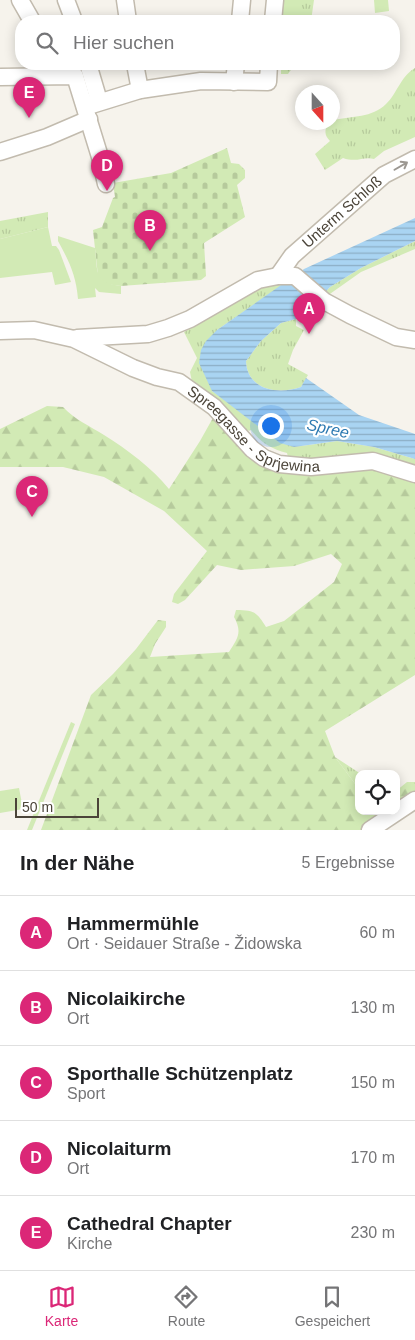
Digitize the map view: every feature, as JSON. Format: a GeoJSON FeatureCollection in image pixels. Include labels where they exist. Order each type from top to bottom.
{"type":"FeatureCollection","features":[{"type":"Feature","properties":{"kind":"street"},"geometry":{"type":"LineString","coordinates":[[20,0],[29,15]]}},
{"type":"Feature","properties":{"kind":"street"},"geometry":{"type":"LineString","coordinates":[[66,0],[72,15]]}},
{"type":"Feature","properties":{"kind":"street"},"geometry":{"type":"LineString","coordinates":[[124,0],[127,15]]}},
{"type":"Feature","properties":{"kind":"street"},"geometry":{"type":"LineString","coordinates":[[241,15],[242,0]]}},
{"type":"Feature","properties":{"kind":"street"},"geometry":{"type":"LineString","coordinates":[[274,15],[275,0]]}},
{"type":"Feature","properties":{"kind":"street"},"geometry":{"type":"LineString","coordinates":[[0,76],[54,70],[76,76],[106,184]]}},
{"type":"Feature","properties":{"kind":"street"},"geometry":{"type":"LineString","coordinates":[[135,70],[140,90]]}},
{"type":"Feature","properties":{"kind":"street"},"geometry":{"type":"LineString","coordinates":[[234,82],[235,70]]}},
{"type":"Feature","properties":{"kind":"street"},"geometry":{"type":"LineString","coordinates":[[0,152],[39,140],[87,113],[140,90],[201,81],[268,82],[269,70]]}},
{"type":"Feature","properties":{"kind":"street","name":"Unterm Schloß"},"geometry":{"type":"LineString","coordinates":[[278,276],[292,256],[384,175],[415,159]]}},
{"type":"Feature","properties":{"kind":"street"},"geometry":{"type":"LineString","coordinates":[[0,331],[34,330],[74,339],[148,334],[190,319],[258,280],[278,276],[296,276],[324,301],[396,337],[415,340]]}},
{"type":"Feature","properties":{"kind":"street","name":"Spreegasse - Sprjewina"},"geometry":{"type":"LineString","coordinates":[[74,339],[133,368],[178,382],[214,407],[252,449],[264,458],[279,464],[311,467],[373,462],[415,474]]}},
{"type":"Feature","properties":{"kind":"street"},"geometry":{"type":"LineString","coordinates":[[370,830],[415,800]]}},
{"type":"Feature","properties":{"kind":"green space"},"geometry":{"type":"Polygon","coordinates":[[[282,0],[314,0],[312,15],[280,15],[282,0]]]}},
{"type":"Feature","properties":{"kind":"green space"},"geometry":{"type":"Polygon","coordinates":[[[374,0],[388,0],[389,11],[375,13],[374,0]]]}},
{"type":"Feature","properties":{"kind":"green space"},"geometry":{"type":"Polygon","coordinates":[[[415,68],[415,137],[384,151],[374,159],[352,160],[343,158],[325,170],[315,154],[330,141],[326,130],[340,130],[340,119],[362,116],[380,109],[390,100],[415,68]]]}},
{"type":"Feature","properties":{"kind":"green space"},"geometry":{"type":"Polygon","coordinates":[[[281,70],[291,70],[288,74],[281,74],[281,70]]]}},
{"type":"Feature","properties":{"kind":"green space"},"geometry":{"type":"Polygon","coordinates":[[[227,148],[231,163],[239,164],[245,170],[245,178],[237,185],[245,217],[204,243],[206,276],[201,280],[121,286],[108,284],[100,279],[98,276],[93,230],[102,227],[115,197],[113,183],[171,173],[227,148]]]}},
{"type":"Feature","properties":{"kind":"green space"},"geometry":{"type":"Polygon","coordinates":[[[48,212],[48,227],[0,239],[0,221],[48,212]]]}},
{"type":"Feature","properties":{"kind":"green space"},"geometry":{"type":"Polygon","coordinates":[[[48,227],[52,246],[56,246],[59,250],[71,282],[55,285],[52,272],[0,278],[0,239],[48,227]]]}},
{"type":"Feature","properties":{"kind":"green space"},"geometry":{"type":"Polygon","coordinates":[[[58,236],[95,248],[97,270],[101,279],[121,286],[121,294],[99,292],[95,288],[96,297],[78,299],[74,275],[58,241],[58,236]]]}},
{"type":"Feature","properties":{"kind":"green space"},"geometry":{"type":"Polygon","coordinates":[[[415,241],[415,249],[361,272],[327,296],[324,293],[330,287],[361,268],[415,241]]]}},
{"type":"Feature","properties":{"kind":"green space"},"geometry":{"type":"Polygon","coordinates":[[[284,284],[217,330],[212,391],[294,447],[337,441],[374,447],[415,459],[415,469],[289,461],[287,453],[267,445],[251,430],[243,432],[192,382],[190,372],[197,358],[184,332],[252,291],[265,286],[284,284]]]}},
{"type":"Feature","properties":{"kind":"green space"},"geometry":{"type":"Polygon","coordinates":[[[296,319],[296,326],[304,330],[288,364],[308,375],[301,387],[283,390],[265,388],[252,378],[246,361],[261,341],[281,323],[296,319]]]}},
{"type":"Feature","properties":{"kind":"green space"},"geometry":{"type":"Polygon","coordinates":[[[47,406],[63,407],[139,460],[169,489],[214,416],[249,456],[375,465],[415,477],[415,675],[325,731],[335,757],[355,784],[355,815],[390,815],[372,830],[41,830],[91,695],[136,649],[158,620],[166,621],[166,627],[155,644],[150,657],[229,652],[238,636],[238,627],[234,617],[236,610],[254,613],[266,627],[284,621],[334,582],[342,564],[331,554],[294,566],[241,570],[217,565],[185,600],[178,604],[172,602],[174,594],[207,551],[164,511],[104,477],[63,467],[0,467],[0,429],[47,406]]]}},
{"type":"Feature","properties":{"kind":"green space"},"geometry":{"type":"Polygon","coordinates":[[[71,722],[75,724],[32,830],[27,830],[71,722]]]}},
{"type":"Feature","properties":{"kind":"green space"},"geometry":{"type":"Polygon","coordinates":[[[335,757],[355,770],[355,784],[335,757]]]}},
{"type":"Feature","properties":{"kind":"green space"},"geometry":{"type":"Polygon","coordinates":[[[407,782],[415,782],[415,796],[400,807],[400,788],[407,782]]]}},
{"type":"Feature","properties":{"kind":"green space"},"geometry":{"type":"Polygon","coordinates":[[[19,788],[23,809],[0,813],[0,791],[19,788]]]}},
{"type":"Feature","properties":{"kind":"water","name":"Spree"},"geometry":{"type":"Polygon","coordinates":[[[415,218],[415,241],[361,268],[330,287],[307,311],[307,316],[281,323],[261,341],[246,361],[252,378],[265,388],[283,390],[301,387],[306,378],[359,415],[415,434],[415,459],[374,447],[337,441],[294,447],[280,443],[212,391],[199,363],[201,350],[206,341],[217,330],[304,269],[415,218]]]}},
{"type":"Feature","properties":{"kind":"place","name":"Cathedral Chapter"},"geometry":{"type":"Point","coordinates":[29,118]}},
{"type":"Feature","properties":{"kind":"place","name":"Nicolaiturm"},"geometry":{"type":"Point","coordinates":[107,191]}},
{"type":"Feature","properties":{"kind":"place","name":"Nicolaikirche"},"geometry":{"type":"Point","coordinates":[150,251]}},
{"type":"Feature","properties":{"kind":"place","name":"Hammermühle"},"geometry":{"type":"Point","coordinates":[309,334]}},
{"type":"Feature","properties":{"kind":"place","name":"Sporthalle Schützenplatz"},"geometry":{"type":"Point","coordinates":[32,517]}}]}
